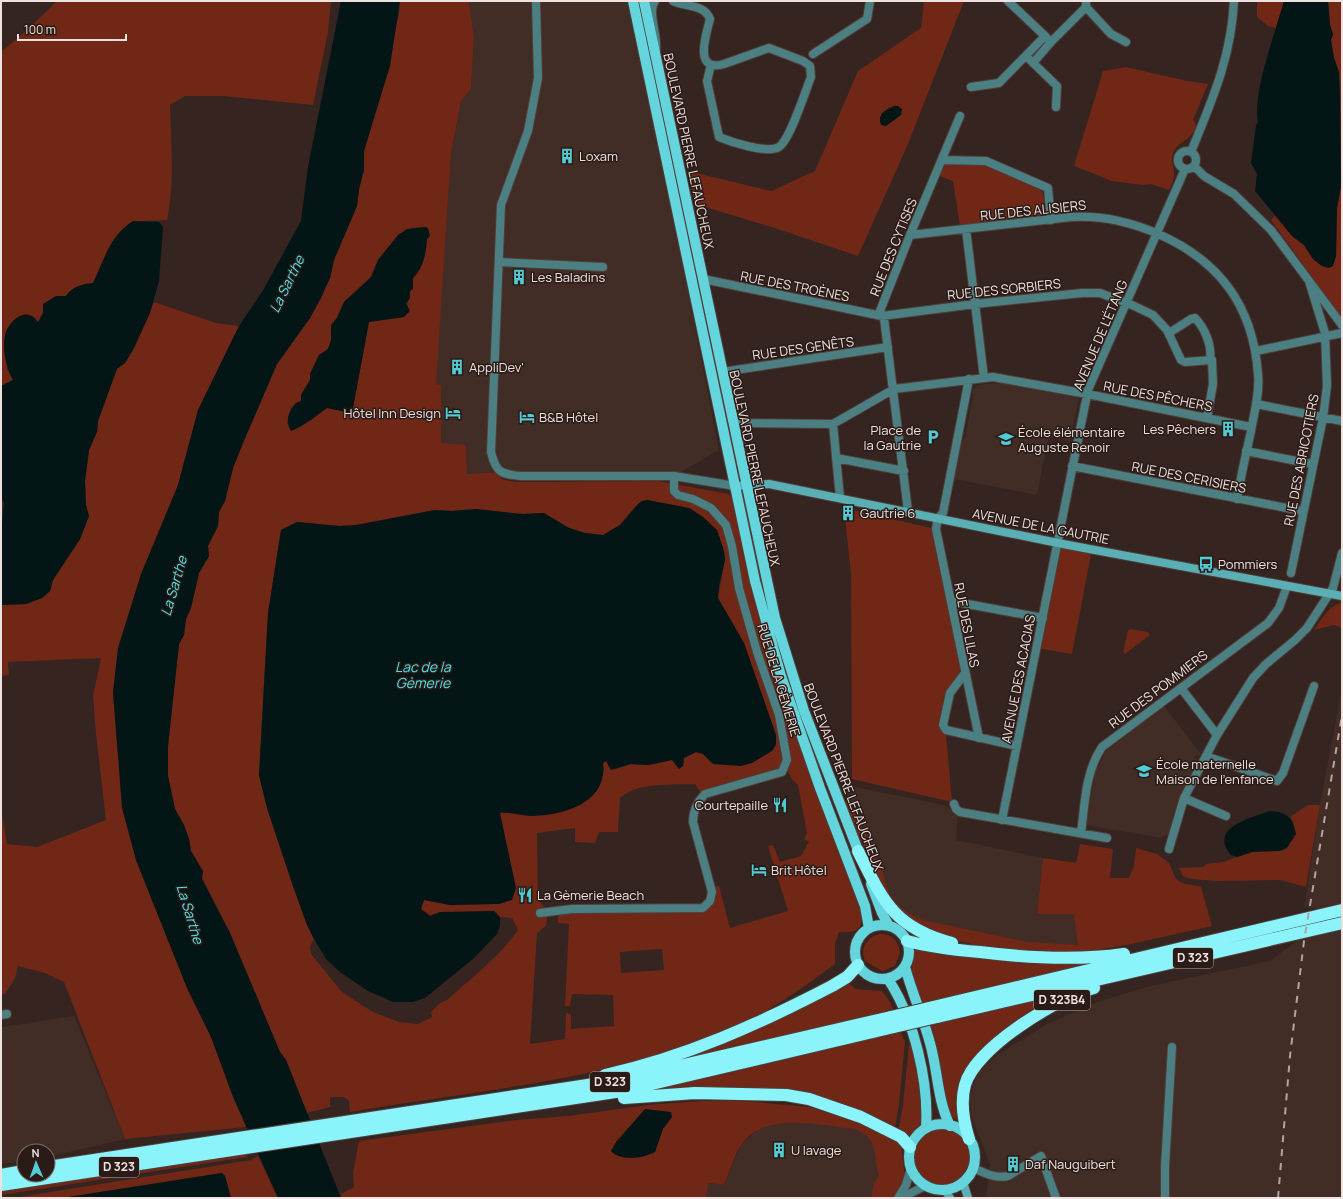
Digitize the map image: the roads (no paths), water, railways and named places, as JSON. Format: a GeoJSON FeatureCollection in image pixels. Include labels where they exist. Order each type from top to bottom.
{"type":"FeatureCollection","features":[{"type":"Feature","properties":{"kind":"highway"},"geometry":{"type":"LineString","coordinates":[[858,851],[885,900],[894,913],[907,924],[920,932],[944,941],[1005,955]]}},
{"type":"Feature","properties":{"kind":"highway","name":"D 323"},"geometry":{"type":"LineString","coordinates":[[935,1012],[1194,945],[1342,910]]}},
{"type":"Feature","properties":{"kind":"highway","name":"D 323"},"geometry":{"type":"LineString","coordinates":[[327,1130],[405,1113],[633,1078],[1240,947],[1342,923]]}},
{"type":"Feature","properties":{"kind":"highway"},"geometry":{"type":"LineString","coordinates":[[907,941],[955,950],[1060,958],[1091,958],[1194,945]]}},
{"type":"Feature","properties":{"kind":"highway","name":"D 323B4"},"geometry":{"type":"LineString","coordinates":[[969,1139],[964,1124],[963,1109],[965,1085],[969,1075],[986,1054],[1031,1018],[1052,1004],[1085,990],[1240,947]]}},
{"type":"Feature","properties":{"kind":"highway"},"geometry":{"type":"LineString","coordinates":[[405,1113],[597,1077],[639,1067],[680,1054],[732,1035],[784,1011],[842,980],[853,972],[858,965]]}},
{"type":"Feature","properties":{"kind":"highway","name":"D 323"},"geometry":{"type":"LineString","coordinates":[[1,1184],[327,1130],[450,1118],[622,1091],[892,1022]]}},
{"type":"Feature","properties":{"kind":"highway"},"geometry":{"type":"LineString","coordinates":[[450,1118],[548,1108],[633,1096],[695,1093],[775,1094],[809,1099],[861,1117],[901,1137],[910,1148]]}},
{"type":"Feature","properties":{"kind":"highway","name":"D 323"},"geometry":{"type":"LineString","coordinates":[[56,1165],[146,1152],[237,1144]]}},
{"type":"Feature","properties":{"kind":"highway"},"geometry":{"type":"LineString","coordinates":[[1,1171],[16,1170]]}},
{"type":"Feature","properties":{"kind":"highway"},"geometry":{"type":"LineString","coordinates":[[1,1175],[16,1172]]}},
{"type":"Feature","properties":{"kind":"main road","name":"BOULEVARD PIERRE LEFAUCHEUX"},"geometry":{"type":"LineString","coordinates":[[633,1],[755,581],[776,657],[794,714],[867,912],[869,928]]}},
{"type":"Feature","properties":{"kind":"main road","name":"BOULEVARD PIERRE LEFAUCHEUX"},"geometry":{"type":"LineString","coordinates":[[644,1],[767,586],[781,640],[804,711],[836,796],[882,913],[889,926]]}},
{"type":"Feature","properties":{"kind":"main road"},"geometry":{"type":"LineString","coordinates":[[832,815],[833,800],[836,796]]}},
{"type":"Feature","properties":{"kind":"main road"},"geometry":{"type":"LineString","coordinates":[[889,926],[899,932],[907,941],[909,952],[905,967],[899,974],[888,979],[872,978],[858,965],[855,957],[856,945],[862,934],[869,928],[889,926]]}},
{"type":"Feature","properties":{"kind":"main road"},"geometry":{"type":"LineString","coordinates":[[905,967],[930,1043],[944,1112],[950,1126]]}},
{"type":"Feature","properties":{"kind":"main road"},"geometry":{"type":"LineString","coordinates":[[888,979],[902,1007],[915,1043],[927,1110],[926,1128]]}},
{"type":"Feature","properties":{"kind":"main road"},"geometry":{"type":"LineString","coordinates":[[936,1125],[950,1126],[961,1130],[969,1139],[975,1153],[973,1168],[963,1182],[947,1194],[925,1186],[917,1179],[911,1168],[909,1157],[910,1148],[916,1136],[926,1128],[936,1125]]}},
{"type":"Feature","properties":{"kind":"street"},"geometry":{"type":"LineString","coordinates":[[536,1],[538,78],[528,131],[501,205],[491,452],[494,466],[500,472],[522,476],[674,476],[735,486]]}},
{"type":"Feature","properties":{"kind":"street"},"geometry":{"type":"LineString","coordinates":[[655,1],[652,10],[657,39],[655,55]]}},
{"type":"Feature","properties":{"kind":"street"},"geometry":{"type":"LineString","coordinates":[[673,1],[681,5],[701,8],[708,14],[710,19],[703,52],[704,58],[711,65],[717,66],[769,48],[803,61],[810,66],[811,77],[787,138],[779,147],[766,149],[730,142],[719,137],[707,80],[711,65]]}},
{"type":"Feature","properties":{"kind":"street"},"geometry":{"type":"LineString","coordinates":[[813,54],[867,19],[870,1]]}},
{"type":"Feature","properties":{"kind":"street"},"geometry":{"type":"LineString","coordinates":[[1008,1],[1051,42]]}},
{"type":"Feature","properties":{"kind":"street"},"geometry":{"type":"LineString","coordinates":[[1194,166],[1196,159],[1191,152],[1210,108],[1230,44],[1234,1]]}},
{"type":"Feature","properties":{"kind":"street"},"geometry":{"type":"LineString","coordinates":[[1033,62],[1086,4],[1111,34],[1126,42]]}},
{"type":"Feature","properties":{"kind":"street"},"geometry":{"type":"LineString","coordinates":[[971,87],[999,83],[1045,36]]}},
{"type":"Feature","properties":{"kind":"street"},"geometry":{"type":"LineString","coordinates":[[1026,56],[1058,86],[1056,107]]}},
{"type":"Feature","properties":{"kind":"street","name":"RUE DES CYTISES"},"geometry":{"type":"LineString","coordinates":[[908,512],[894,390],[888,347],[880,311],[960,116]]}},
{"type":"Feature","properties":{"kind":"street","name":"AVENUE DE L'ÉTANG"},"geometry":{"type":"LineString","coordinates":[[1058,542],[1087,394],[1185,169],[1179,163],[1179,158],[1185,152],[1191,152]]}},
{"type":"Feature","properties":{"kind":"street"},"geometry":{"type":"LineString","coordinates":[[942,160],[986,161],[1048,188],[1052,220]]}},
{"type":"Feature","properties":{"kind":"street"},"geometry":{"type":"LineString","coordinates":[[1185,169],[1194,166]]}},
{"type":"Feature","properties":{"kind":"street"},"geometry":{"type":"LineString","coordinates":[[1194,166],[1204,176],[1234,194],[1271,230],[1342,325]]}},
{"type":"Feature","properties":{"kind":"street","name":"RUE DES ALISIERS"},"geometry":{"type":"LineString","coordinates":[[910,235],[1084,216],[1110,218],[1132,223],[1174,240],[1196,253],[1230,289],[1250,326],[1256,351],[1258,376],[1256,404],[1237,499]]}},
{"type":"Feature","properties":{"kind":"street"},"geometry":{"type":"LineString","coordinates":[[966,229],[984,378]]}},
{"type":"Feature","properties":{"kind":"street"},"geometry":{"type":"LineString","coordinates":[[499,262],[603,267]]}},
{"type":"Feature","properties":{"kind":"street","name":"RUE DES TROÈNES"},"geometry":{"type":"LineString","coordinates":[[703,279],[882,316]]}},
{"type":"Feature","properties":{"kind":"street","name":"RUE DES ABRICOTIERS"},"geometry":{"type":"LineString","coordinates":[[1290,573],[1323,418],[1328,375],[1325,336],[1320,312],[1310,281]]}},
{"type":"Feature","properties":{"kind":"street","name":"RUE DES SORBIERS"},"geometry":{"type":"LineString","coordinates":[[882,316],[975,304],[1082,293],[1100,293],[1127,302],[1153,316],[1169,333],[1181,360],[1185,362],[1210,359]]}},
{"type":"Feature","properties":{"kind":"street"},"geometry":{"type":"LineString","coordinates":[[1169,333],[1195,318],[1202,326],[1211,353],[1210,359],[1212,360],[1214,372],[1207,418]]}},
{"type":"Feature","properties":{"kind":"street"},"geometry":{"type":"LineString","coordinates":[[1256,351],[1325,336],[1342,334]]}},
{"type":"Feature","properties":{"kind":"street","name":"RUE DES GENÊTS"},"geometry":{"type":"LineString","coordinates":[[722,372],[888,347]]}},
{"type":"Feature","properties":{"kind":"street","name":"RUE DES PÊCHERS"},"geometry":{"type":"LineString","coordinates":[[894,390],[969,379],[1002,378],[1251,427]]}},
{"type":"Feature","properties":{"kind":"street"},"geometry":{"type":"LineString","coordinates":[[938,518],[943,513],[969,379]]}},
{"type":"Feature","properties":{"kind":"street"},"geometry":{"type":"LineString","coordinates":[[733,423],[833,424],[894,390]]}},
{"type":"Feature","properties":{"kind":"street"},"geometry":{"type":"LineString","coordinates":[[1256,404],[1342,422]]}},
{"type":"Feature","properties":{"kind":"street"},"geometry":{"type":"LineString","coordinates":[[833,424],[840,498]]}},
{"type":"Feature","properties":{"kind":"street"},"geometry":{"type":"LineString","coordinates":[[1246,452],[1312,464]]}},
{"type":"Feature","properties":{"kind":"street"},"geometry":{"type":"LineString","coordinates":[[836,458],[904,471]]}},
{"type":"Feature","properties":{"kind":"street","name":"RUE DES CERISIERS"},"geometry":{"type":"LineString","coordinates":[[1072,466],[1302,511]]}},
{"type":"Feature","properties":{"kind":"street","name":"RUE DE LA GÈMERIE"},"geometry":{"type":"LineString","coordinates":[[540,913],[572,909],[703,908],[710,901],[712,892],[693,822],[693,814],[699,800],[705,794],[782,772],[787,760],[779,715],[757,652],[739,588],[732,546],[726,525],[711,508],[692,499],[678,495],[674,491],[674,476]]}},
{"type":"Feature","properties":{"kind":"street","name":"AVENUE DE LA GAUTRIE"},"geometry":{"type":"LineString","coordinates":[[735,486],[769,484],[1058,542],[1342,596]]}},
{"type":"Feature","properties":{"kind":"street","name":"RUE DES LILAS"},"geometry":{"type":"LineString","coordinates":[[938,518],[936,529],[964,673],[979,738]]}},
{"type":"Feature","properties":{"kind":"street","name":"AVENUE DES ACACIAS"},"geometry":{"type":"LineString","coordinates":[[1002,820],[1058,542]]}},
{"type":"Feature","properties":{"kind":"street"},"geometry":{"type":"LineString","coordinates":[[1169,849],[1184,798],[1217,735],[1253,678],[1266,664],[1302,634],[1330,594],[1342,554]]}},
{"type":"Feature","properties":{"kind":"street","name":"RUE DES POMMIERS"},"geometry":{"type":"LineString","coordinates":[[1081,833],[1090,774],[1095,758],[1102,747],[1272,619],[1280,608],[1287,586]]}},
{"type":"Feature","properties":{"kind":"street"},"geometry":{"type":"LineString","coordinates":[[950,601],[1043,618]]}},
{"type":"Feature","properties":{"kind":"street"},"geometry":{"type":"LineString","coordinates":[[964,673],[950,693],[943,725],[949,732],[1017,746]]}},
{"type":"Feature","properties":{"kind":"street"},"geometry":{"type":"LineString","coordinates":[[1206,756],[1277,781],[1283,773],[1314,686]]}},
{"type":"Feature","properties":{"kind":"street"},"geometry":{"type":"LineString","coordinates":[[1181,688],[1217,735]]}},
{"type":"Feature","properties":{"kind":"street"},"geometry":{"type":"LineString","coordinates":[[1184,798],[1226,816]]}},
{"type":"Feature","properties":{"kind":"street"},"geometry":{"type":"LineString","coordinates":[[954,804],[956,809],[960,812],[1107,838]]}},
{"type":"Feature","properties":{"kind":"street"},"geometry":{"type":"LineString","coordinates":[[1165,1198],[1165,1166],[1172,1047]]}},
{"type":"Feature","properties":{"kind":"street"},"geometry":{"type":"LineString","coordinates":[[973,1168],[1002,1178],[1008,1176],[1040,1156],[1056,1198]]}},
{"type":"Feature","properties":{"kind":"street"},"geometry":{"type":"LineString","coordinates":[[900,1198],[911,1168]]}},
{"type":"Feature","properties":{"kind":"street"},"geometry":{"type":"LineString","coordinates":[[963,1182],[968,1198]]}},
{"type":"Feature","properties":{"kind":"street"},"geometry":{"type":"LineString","coordinates":[[900,1198],[925,1186]]}},
{"type":"Feature","properties":{"kind":"water","name":"La Sarthe"},"geometry":{"type":"Polygon","coordinates":[[[341,1],[400,1],[390,66],[364,151],[364,170],[359,189],[357,206],[334,260],[330,278],[310,318],[277,364],[233,468],[225,501],[219,512],[218,526],[208,546],[209,556],[199,573],[191,608],[186,619],[184,635],[179,644],[168,746],[168,776],[175,809],[184,825],[191,851],[203,871],[202,879],[230,933],[280,1052],[286,1060],[341,1198],[278,1198],[233,1097],[211,1037],[187,988],[136,860],[122,808],[113,692],[118,648],[141,574],[178,485],[198,410],[239,326],[262,292],[301,221],[308,167],[341,1]]]}},
{"type":"Feature","properties":{"kind":"water"},"geometry":{"type":"Polygon","coordinates":[[[1284,1],[1328,1],[1330,25],[1333,34],[1331,40],[1334,58],[1339,72],[1341,186],[1337,208],[1336,256],[1333,266],[1329,268],[1322,266],[1313,259],[1304,245],[1292,236],[1255,191],[1257,174],[1251,163],[1256,125],[1258,122],[1258,95],[1261,79],[1284,1]]]}},
{"type":"Feature","properties":{"kind":"water"},"geometry":{"type":"Polygon","coordinates":[[[894,106],[898,106],[902,109],[901,115],[886,126],[881,125],[881,115],[894,106]]]}},
{"type":"Feature","properties":{"kind":"water"},"geometry":{"type":"Polygon","coordinates":[[[133,221],[159,222],[163,227],[159,281],[150,313],[134,348],[125,363],[117,369],[98,421],[97,432],[89,450],[85,481],[86,505],[89,516],[80,539],[53,580],[50,591],[42,598],[26,604],[1,605],[1,535],[4,503],[1,497],[1,386],[13,380],[5,358],[4,340],[7,329],[19,316],[29,315],[34,317],[38,322],[43,313],[43,304],[56,296],[66,296],[78,286],[93,283],[104,257],[113,241],[125,227],[133,221]]]}},
{"type":"Feature","properties":{"kind":"water"},"geometry":{"type":"Polygon","coordinates":[[[428,228],[430,236],[427,239],[422,265],[413,278],[413,289],[410,291],[410,298],[406,303],[410,311],[404,317],[369,322],[352,413],[327,408],[314,418],[291,431],[288,424],[289,413],[296,403],[301,401],[301,395],[310,380],[310,374],[319,355],[328,349],[331,340],[331,325],[337,318],[344,302],[371,277],[378,260],[398,235],[407,229],[428,228]]]}},
{"type":"Feature","properties":{"kind":"water","name":"Lac de la Gèmerie"},"geometry":{"type":"Polygon","coordinates":[[[647,500],[689,508],[703,517],[717,530],[724,551],[725,560],[718,598],[744,643],[776,735],[776,745],[772,751],[752,763],[741,766],[713,764],[703,754],[696,752],[684,758],[683,766],[679,769],[672,760],[648,765],[631,764],[611,770],[606,761],[603,763],[603,776],[599,788],[592,797],[582,804],[559,813],[546,815],[530,816],[500,813],[516,888],[512,900],[499,904],[450,905],[424,900],[421,909],[430,916],[440,912],[494,911],[500,917],[500,926],[497,934],[474,958],[425,998],[413,1002],[393,1002],[368,991],[340,972],[326,959],[314,939],[307,925],[293,886],[267,808],[259,775],[268,613],[281,530],[297,522],[339,526],[356,525],[435,510],[451,511],[476,509],[522,514],[544,513],[569,528],[585,533],[603,535],[620,525],[638,504],[647,500]]]}},
{"type":"Feature","properties":{"kind":"water"},"geometry":{"type":"Polygon","coordinates":[[[1270,811],[1285,814],[1291,820],[1295,828],[1296,834],[1287,848],[1280,851],[1252,852],[1237,857],[1231,855],[1225,846],[1225,838],[1228,831],[1243,821],[1270,811]]]}},
{"type":"Feature","properties":{"kind":"water"},"geometry":{"type":"Polygon","coordinates":[[[645,1109],[671,1112],[672,1117],[663,1129],[655,1152],[645,1156],[633,1158],[621,1157],[615,1154],[611,1151],[616,1142],[645,1109]]]}},
{"type":"Feature","properties":{"kind":"water"},"geometry":{"type":"Polygon","coordinates":[[[222,1173],[225,1176],[231,1198],[62,1198],[222,1173]]]}},
{"type":"Feature","properties":{"kind":"railway"},"geometry":{"type":"LineString","coordinates":[[1278,1198],[1290,1056],[1304,941],[1342,715]]}},
{"type":"Feature","properties":{"kind":"place","name":"Loxam"},"geometry":{"type":"Point","coordinates":[567,156]}},
{"type":"Feature","properties":{"kind":"place","name":"Les Baladins"},"geometry":{"type":"Point","coordinates":[519,277]}},
{"type":"Feature","properties":{"kind":"place","name":"AppliDev'"},"geometry":{"type":"Point","coordinates":[457,367]}},
{"type":"Feature","properties":{"kind":"place","name":"Hôtel Inn Design"},"geometry":{"type":"Point","coordinates":[453,413]}},
{"type":"Feature","properties":{"kind":"place","name":"B&B Hôtel"},"geometry":{"type":"Point","coordinates":[527,417]}},
{"type":"Feature","properties":{"kind":"place","name":"Les Pêchers"},"geometry":{"type":"Point","coordinates":[1228,429]}},
{"type":"Feature","properties":{"kind":"place","name":"Place de la Gautrie"},"geometry":{"type":"Point","coordinates":[933,437]}},
{"type":"Feature","properties":{"kind":"place","name":"École élémentaire Auguste Renoir"},"geometry":{"type":"Point","coordinates":[1006,439]}},
{"type":"Feature","properties":{"kind":"place","name":"Gautrie 6"},"geometry":{"type":"Point","coordinates":[848,513]}},
{"type":"Feature","properties":{"kind":"place","name":"Pommiers"},"geometry":{"type":"Point","coordinates":[1206,564]}},
{"type":"Feature","properties":{"kind":"place","name":"École maternelle Maison de l'enfance"},"geometry":{"type":"Point","coordinates":[1144,771]}},
{"type":"Feature","properties":{"kind":"place","name":"Courtepaille"},"geometry":{"type":"Point","coordinates":[780,805]}},
{"type":"Feature","properties":{"kind":"place","name":"Brit Hôtel"},"geometry":{"type":"Point","coordinates":[759,870]}},
{"type":"Feature","properties":{"kind":"place","name":"La Gèmerie Beach"},"geometry":{"type":"Point","coordinates":[525,895]}},
{"type":"Feature","properties":{"kind":"place","name":"U lavage"},"geometry":{"type":"Point","coordinates":[779,1150]}},
{"type":"Feature","properties":{"kind":"place","name":"Daf Nauguibert"},"geometry":{"type":"Point","coordinates":[1013,1164]}}]}
